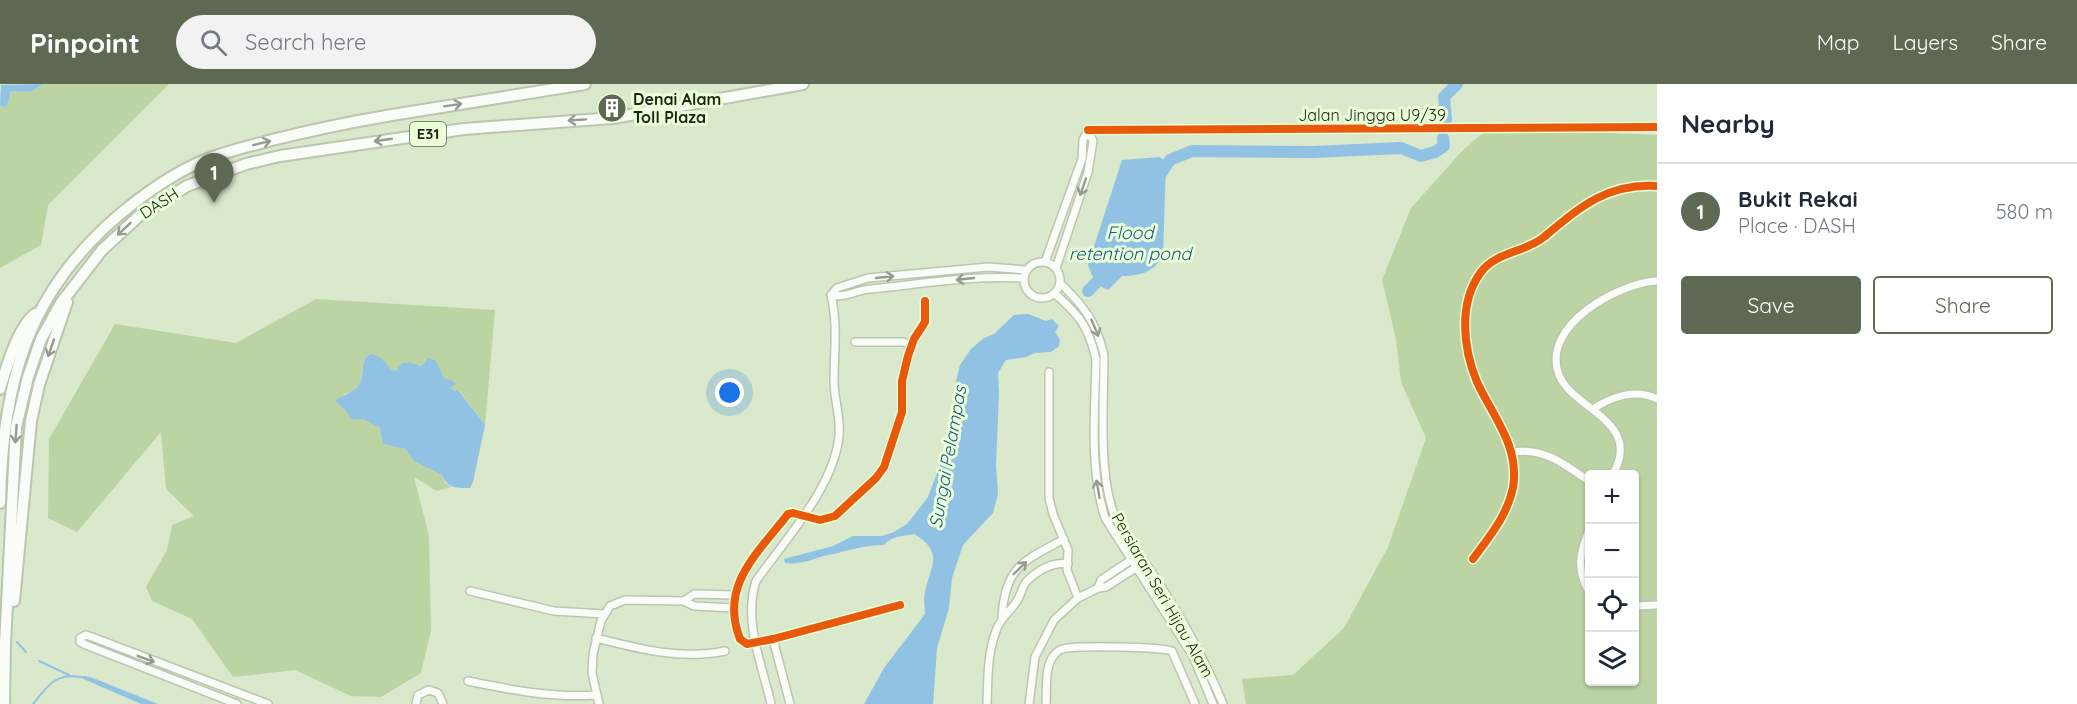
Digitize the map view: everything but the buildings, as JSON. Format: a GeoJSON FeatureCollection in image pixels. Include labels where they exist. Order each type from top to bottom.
{"type":"FeatureCollection","features":[{"type":"Feature","properties":{"kind":"highway","name":"DASH"},"geometry":{"type":"LineString","coordinates":[[0,503],[3,436],[16,373],[38,313],[71,262],[101,231],[163,182],[199,163],[233,150],[324,127],[585,84]]}},
{"type":"Feature","properties":{"kind":"highway","name":"DASH"},"geometry":{"type":"LineString","coordinates":[[6,704],[5,644],[16,427],[28,377],[49,322],[102,250],[147,209],[187,186],[246,164],[365,143],[464,129],[613,118],[803,84]]}},
{"type":"Feature","properties":{"kind":"highway"},"geometry":{"type":"LineString","coordinates":[[9,650],[32,421],[39,385],[70,293]]}},
{"type":"Feature","properties":{"kind":"highway"},"geometry":{"type":"LineString","coordinates":[[0,389],[7,364],[26,324],[38,313]]}},
{"type":"Feature","properties":{"kind":"street","name":"Jalan Jingga U9/39"},"geometry":{"type":"LineString","coordinates":[[1088,130],[1657,127]]}},
{"type":"Feature","properties":{"kind":"street"},"geometry":{"type":"LineString","coordinates":[[1045,262],[1082,159],[1083,140],[1088,130]]}},
{"type":"Feature","properties":{"kind":"street"},"geometry":{"type":"LineString","coordinates":[[1056,268],[1045,262],[1033,264],[1027,270],[1024,278],[1027,290],[1043,298],[1054,293],[1060,283],[1056,268],[1088,172],[1093,141],[1088,130]]}},
{"type":"Feature","properties":{"kind":"street"},"geometry":{"type":"LineString","coordinates":[[1473,559],[1498,525],[1506,509],[1513,488],[1514,461],[1505,432],[1477,380],[1468,353],[1465,318],[1472,288],[1488,264],[1539,242],[1597,197],[1630,186],[1657,186]]}},
{"type":"Feature","properties":{"kind":"street"},"geometry":{"type":"LineString","coordinates":[[831,295],[837,288],[868,278],[988,267],[1027,270]]}},
{"type":"Feature","properties":{"kind":"street"},"geometry":{"type":"LineString","coordinates":[[831,295],[843,297],[866,289],[989,277],[1024,278]]}},
{"type":"Feature","properties":{"kind":"street"},"geometry":{"type":"LineString","coordinates":[[1614,470],[1620,448],[1617,439],[1606,420],[1577,398],[1559,376],[1556,357],[1562,339],[1580,316],[1599,300],[1645,282],[1657,281]]}},
{"type":"Feature","properties":{"kind":"street","name":"Persiaran Seri Hijau Alam"},"geometry":{"type":"LineString","coordinates":[[1060,283],[1085,309],[1096,325],[1101,341],[1104,355],[1104,473],[1115,515],[1206,664],[1222,704]]}},
{"type":"Feature","properties":{"kind":"street","name":"Persiaran Seri Hijau Alam"},"geometry":{"type":"LineString","coordinates":[[1054,293],[1078,315],[1092,341],[1096,359],[1095,473],[1105,518],[1193,656],[1213,704]]}},
{"type":"Feature","properties":{"kind":"street"},"geometry":{"type":"LineString","coordinates":[[771,704],[751,619],[753,591],[756,581],[820,492],[837,449],[839,435],[834,386],[834,308],[831,295]]}},
{"type":"Feature","properties":{"kind":"street"},"geometry":{"type":"LineString","coordinates":[[900,605],[747,644],[741,641],[736,630],[733,608],[734,595],[740,576],[788,514],[793,513],[820,520],[835,516],[876,478],[884,467],[902,412],[902,381],[912,345],[925,322],[926,301]]}},
{"type":"Feature","properties":{"kind":"street"},"geometry":{"type":"LineString","coordinates":[[855,342],[903,342],[912,345]]}},
{"type":"Feature","properties":{"kind":"street"},"geometry":{"type":"LineString","coordinates":[[1049,372],[1049,498],[1068,550],[1067,570],[1078,598]]}},
{"type":"Feature","properties":{"kind":"street"},"geometry":{"type":"LineString","coordinates":[[1593,409],[1606,400],[1625,394],[1650,395],[1657,399]]}},
{"type":"Feature","properties":{"kind":"street"},"geometry":{"type":"LineString","coordinates":[[1512,452],[1536,452],[1548,455],[1585,479]]}},
{"type":"Feature","properties":{"kind":"street"},"geometry":{"type":"LineString","coordinates":[[987,704],[988,667],[996,630],[1002,616],[1005,590],[1010,578],[1034,555],[1064,539]]}},
{"type":"Feature","properties":{"kind":"street"},"geometry":{"type":"LineString","coordinates":[[1585,540],[1581,549],[1580,562],[1585,585]]}},
{"type":"Feature","properties":{"kind":"street"},"geometry":{"type":"LineString","coordinates":[[1120,568],[1124,548]]}},
{"type":"Feature","properties":{"kind":"street"},"geometry":{"type":"LineString","coordinates":[[1098,588],[1101,580],[1139,555]]}},
{"type":"Feature","properties":{"kind":"street"},"geometry":{"type":"LineString","coordinates":[[1002,616],[1016,603],[1026,582],[1045,568],[1059,562],[1068,564]]}},
{"type":"Feature","properties":{"kind":"street"},"geometry":{"type":"LineString","coordinates":[[1029,704],[1035,657],[1054,620],[1078,598],[1098,588],[1106,587],[1144,562]]}},
{"type":"Feature","properties":{"kind":"street"},"geometry":{"type":"LineString","coordinates":[[1125,575],[1145,579]]}},
{"type":"Feature","properties":{"kind":"street"},"geometry":{"type":"LineString","coordinates":[[470,591],[554,611],[604,614]]}},
{"type":"Feature","properties":{"kind":"street"},"geometry":{"type":"LineString","coordinates":[[684,601],[694,594],[734,595]]}},
{"type":"Feature","properties":{"kind":"street"},"geometry":{"type":"LineString","coordinates":[[599,704],[592,673],[596,639],[604,614],[610,606],[619,601],[684,601],[694,606],[733,608]]}},
{"type":"Feature","properties":{"kind":"street"},"geometry":{"type":"LineString","coordinates":[[1639,606],[1657,605]]}},
{"type":"Feature","properties":{"kind":"street"},"geometry":{"type":"LineString","coordinates":[[237,704],[86,645],[80,642],[80,638],[86,635],[267,704]]}},
{"type":"Feature","properties":{"kind":"street"},"geometry":{"type":"LineString","coordinates":[[596,639],[672,654],[712,654],[725,651]]}},
{"type":"Feature","properties":{"kind":"street"},"geometry":{"type":"LineString","coordinates":[[773,639],[790,704]]}},
{"type":"Feature","properties":{"kind":"street"},"geometry":{"type":"LineString","coordinates":[[1046,704],[1048,671],[1052,658],[1056,652],[1063,649],[1168,649],[1172,651],[1195,704]]}},
{"type":"Feature","properties":{"kind":"street"},"geometry":{"type":"LineString","coordinates":[[6,704],[9,650]]}},
{"type":"Feature","properties":{"kind":"street"},"geometry":{"type":"LineString","coordinates":[[468,681],[525,693],[596,695]]}},
{"type":"Feature","properties":{"kind":"street"},"geometry":{"type":"LineString","coordinates":[[414,704],[418,695],[429,690],[438,693],[443,704]]}},
{"type":"Feature","properties":{"kind":"green space"},"geometry":{"type":"Polygon","coordinates":[[[43,84],[169,84],[48,205],[41,245],[0,268],[0,106],[7,107],[11,91],[31,92],[43,84]]]}},
{"type":"Feature","properties":{"kind":"green space"},"geometry":{"type":"Polygon","coordinates":[[[1489,128],[1657,135],[1657,704],[1246,704],[1242,679],[1293,675],[1344,628],[1388,547],[1426,438],[1401,382],[1396,339],[1382,280],[1411,208],[1463,150],[1489,128]]]}},
{"type":"Feature","properties":{"kind":"green space"},"geometry":{"type":"Polygon","coordinates":[[[316,299],[495,310],[485,425],[460,391],[454,391],[451,388],[455,385],[445,379],[426,358],[425,363],[420,366],[410,362],[402,363],[393,371],[380,357],[363,361],[360,383],[354,390],[343,394],[363,418],[380,428],[384,444],[405,449],[414,461],[442,475],[445,483],[451,487],[437,491],[414,477],[429,536],[431,630],[421,673],[381,697],[351,696],[295,670],[233,677],[192,619],[152,601],[146,587],[167,550],[172,525],[194,516],[166,489],[161,432],[77,532],[48,518],[49,439],[115,324],[236,343],[316,299]]]}},
{"type":"Feature","properties":{"kind":"water"},"geometry":{"type":"Polygon","coordinates":[[[43,84],[31,92],[11,91],[7,107],[0,106],[1,85],[43,84]]]}},
{"type":"Feature","properties":{"kind":"water","name":"Flood retention pond"},"geometry":{"type":"Polygon","coordinates":[[[1160,157],[1166,162],[1163,255],[1151,269],[1141,274],[1122,276],[1108,290],[1095,280],[1088,265],[1122,160],[1160,157]]]}},
{"type":"Feature","properties":{"kind":"water"},"geometry":{"type":"Polygon","coordinates":[[[1028,314],[1046,321],[1052,319],[1059,326],[1055,332],[1060,340],[1059,346],[1051,352],[1035,353],[1006,360],[998,373],[996,466],[998,494],[993,513],[963,545],[952,578],[949,608],[937,648],[933,704],[864,704],[884,668],[925,614],[924,599],[933,563],[930,548],[914,534],[894,538],[884,545],[856,548],[801,562],[785,563],[784,559],[833,546],[853,536],[882,536],[907,524],[928,497],[946,449],[955,413],[956,381],[960,365],[971,349],[984,338],[994,334],[1014,315],[1028,314]]]}},
{"type":"Feature","properties":{"kind":"water"},"geometry":{"type":"Polygon","coordinates":[[[372,354],[380,357],[393,371],[402,363],[410,362],[420,366],[427,358],[435,360],[445,379],[456,384],[451,388],[459,391],[485,425],[470,488],[457,488],[450,485],[442,475],[414,461],[405,449],[383,444],[380,428],[363,419],[351,419],[335,401],[357,388],[365,358],[372,354]]]}},
{"type":"Feature","properties":{"kind":"water"},"geometry":{"type":"Polygon","coordinates":[[[85,676],[158,704],[141,704],[79,677],[85,676]]]}},
{"type":"Feature","properties":{"kind":"waterway","name":"Sungai Pelampas"},"geometry":{"type":"LineString","coordinates":[[1446,120],[1444,97],[1457,84]]}},
{"type":"Feature","properties":{"kind":"waterway","name":"Sungai Pelampas"},"geometry":{"type":"LineString","coordinates":[[1158,178],[1170,160],[1192,151],[1313,152],[1401,148],[1421,156],[1435,152],[1444,146],[1443,138]]}},
{"type":"Feature","properties":{"kind":"waterway","name":"Sungai Pelampas"},"geometry":{"type":"LineString","coordinates":[[1088,291],[1108,271]]}},
{"type":"Feature","properties":{"kind":"waterway"},"geometry":{"type":"LineString","coordinates":[[17,642],[26,652]]}},
{"type":"Feature","properties":{"kind":"waterway"},"geometry":{"type":"LineString","coordinates":[[39,661],[69,675]]}},
{"type":"Feature","properties":{"kind":"waterway"},"geometry":{"type":"LineString","coordinates":[[33,704],[52,682],[64,677],[81,677]]}},
{"type":"Feature","properties":{"kind":"cycle path"},"geometry":{"type":"LineString","coordinates":[[1088,130],[1657,127]]}},
{"type":"Feature","properties":{"kind":"cycle path"},"geometry":{"type":"LineString","coordinates":[[1473,559],[1497,526],[1506,508],[1513,488],[1514,473],[1513,459],[1504,432],[1477,382],[1468,355],[1466,311],[1474,284],[1487,265],[1537,242],[1595,199],[1623,188],[1657,186]]}},
{"type":"Feature","properties":{"kind":"cycle path"},"geometry":{"type":"LineString","coordinates":[[900,605],[747,644],[740,639],[735,620],[734,602],[738,586],[754,556],[788,514],[793,513],[820,520],[835,516],[876,478],[884,467],[902,412],[902,381],[908,356],[914,339],[925,322],[925,301]]}},
{"type":"Feature","properties":{"kind":"place","name":"Denai Alam Toll Plaza"},"geometry":{"type":"Point","coordinates":[612,108]}},
{"type":"Feature","properties":{"kind":"place","name":"Bukit Rekai"},"geometry":{"type":"Point","coordinates":[214,203]}}]}
